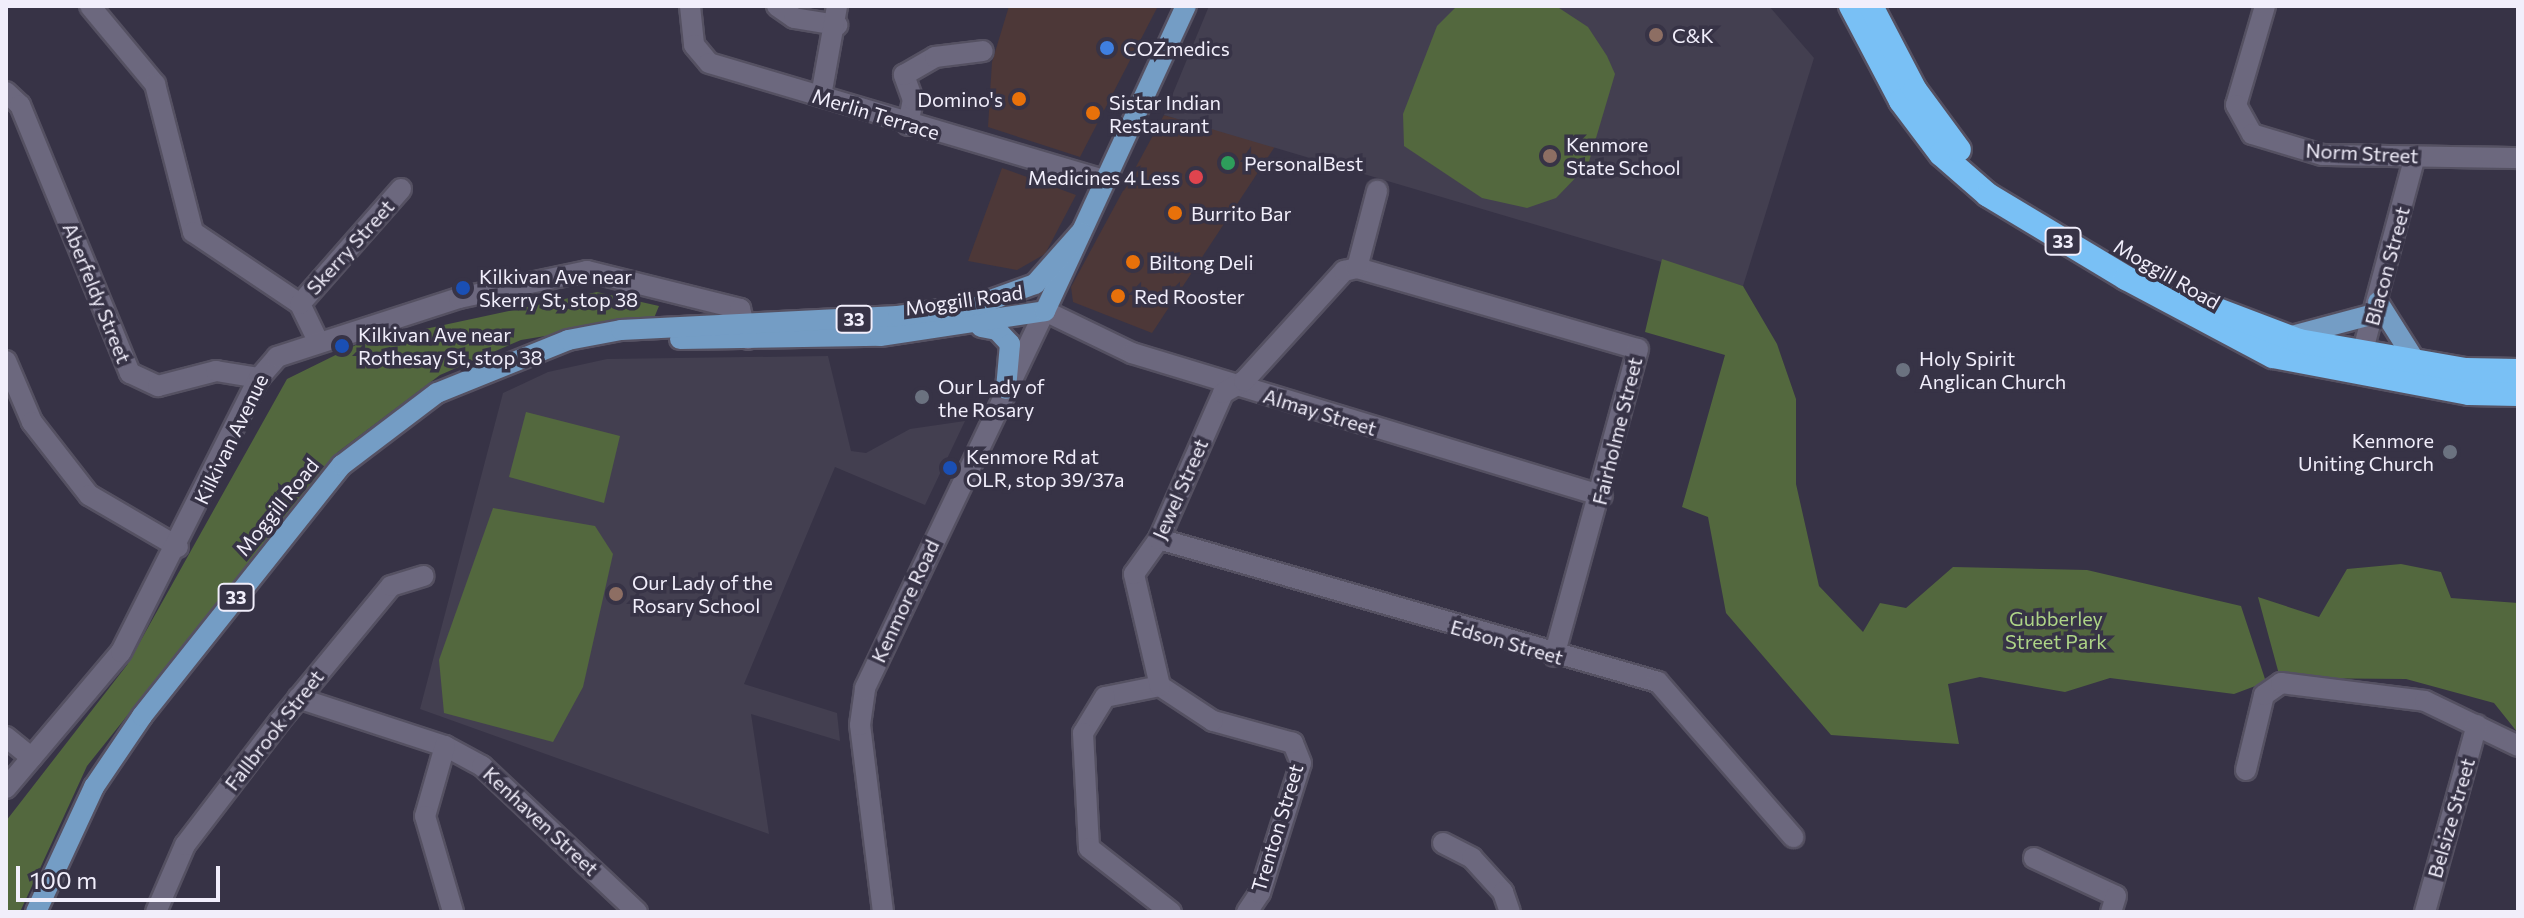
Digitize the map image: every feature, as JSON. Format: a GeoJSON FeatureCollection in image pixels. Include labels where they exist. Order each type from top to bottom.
{"type":"FeatureCollection","features":[{"type":"Feature","properties":{"kind":"highway","name":"Moggill Road"},"geometry":{"type":"LineString","coordinates":[[1851,6],[1913,120],[1988,195],[2228,337],[2518,394]]}},
{"type":"Feature","properties":{"kind":"highway","name":"Moggill Road"},"geometry":{"type":"LineString","coordinates":[[1871,6],[1930,114],[1981,170],[2203,305],[2359,364],[2416,362],[2518,371]]}},
{"type":"Feature","properties":{"kind":"main road","name":"Moggill Road"},"geometry":{"type":"LineString","coordinates":[[749,331],[973,326],[1045,311],[1186,6]]}},
{"type":"Feature","properties":{"kind":"main road","name":"Moggill Road"},"geometry":{"type":"LineString","coordinates":[[36,912],[94,787],[142,716],[342,465],[437,393],[518,361],[653,339],[958,308],[1035,284],[1081,232]]}},
{"type":"Feature","properties":{"kind":"main road"},"geometry":{"type":"LineString","coordinates":[[958,308],[1045,311]]}},
{"type":"Feature","properties":{"kind":"main road"},"geometry":{"type":"LineString","coordinates":[[2284,338],[2376,308],[2416,362]]}},
{"type":"Feature","properties":{"kind":"main road"},"geometry":{"type":"LineString","coordinates":[[973,326],[997,330],[1010,344],[1006,389]]}},
{"type":"Feature","properties":{"kind":"street"},"geometry":{"type":"LineString","coordinates":[[90,6],[155,84],[193,232],[300,304],[317,339]]}},
{"type":"Feature","properties":{"kind":"street","name":"Merlin Terrace"},"geometry":{"type":"LineString","coordinates":[[690,6],[700,58],[908,125],[1104,180]]}},
{"type":"Feature","properties":{"kind":"street"},"geometry":{"type":"LineString","coordinates":[[777,6],[794,18],[837,16],[821,96]]}},
{"type":"Feature","properties":{"kind":"street","name":"Norm Street"},"geometry":{"type":"LineString","coordinates":[[2265,6],[2236,105],[2242,126],[2322,155],[2518,158]]}},
{"type":"Feature","properties":{"kind":"street"},"geometry":{"type":"LineString","coordinates":[[908,125],[913,100],[898,79],[935,57],[983,51]]}},
{"type":"Feature","properties":{"kind":"street","name":"Aberfeldy Street"},"geometry":{"type":"LineString","coordinates":[[6,92],[20,105],[130,373],[158,386],[216,371],[259,378]]}},
{"type":"Feature","properties":{"kind":"street","name":"Blacon Street"},"geometry":{"type":"LineString","coordinates":[[2359,364],[2415,156]]}},
{"type":"Feature","properties":{"kind":"street","name":"Skerry Street"},"geometry":{"type":"LineString","coordinates":[[300,304],[401,189]]}},
{"type":"Feature","properties":{"kind":"street"},"geometry":{"type":"LineString","coordinates":[[1357,268],[1377,191]]}},
{"type":"Feature","properties":{"kind":"street","name":"Jewel Street"},"geometry":{"type":"LineString","coordinates":[[1160,686],[1134,574],[1159,539],[1223,393],[1234,386],[1344,271],[1357,268]]}},
{"type":"Feature","properties":{"kind":"street","name":"Fairholme Street"},"geometry":{"type":"LineString","coordinates":[[1357,268],[1638,349],[1602,496],[1554,656]]}},
{"type":"Feature","properties":{"kind":"street","name":"Kilkivan Avenue"},"geometry":{"type":"LineString","coordinates":[[6,788],[121,652],[178,547],[259,378],[277,357],[317,339],[508,285],[587,271],[722,302],[740,309],[749,331]]}},
{"type":"Feature","properties":{"kind":"street","name":"Almay Street"},"geometry":{"type":"LineString","coordinates":[[1045,311],[1132,353],[1602,496]]}},
{"type":"Feature","properties":{"kind":"street","name":"Kenmore Road"},"geometry":{"type":"LineString","coordinates":[[883,912],[860,725],[865,688],[1045,311]]}},
{"type":"Feature","properties":{"kind":"street"},"geometry":{"type":"LineString","coordinates":[[6,361],[32,422],[89,495],[178,547]]}},
{"type":"Feature","properties":{"kind":"street","name":"Edson Street"},"geometry":{"type":"LineString","coordinates":[[1159,539],[1554,656],[1658,682],[1793,837]]}},
{"type":"Feature","properties":{"kind":"street","name":"Fallbrook Street"},"geometry":{"type":"LineString","coordinates":[[156,912],[185,845],[298,698],[391,586],[423,576]]}},
{"type":"Feature","properties":{"kind":"street"},"geometry":{"type":"LineString","coordinates":[[2246,770],[2264,695],[2274,684],[2413,697],[2518,746]]}},
{"type":"Feature","properties":{"kind":"street"},"geometry":{"type":"LineString","coordinates":[[1160,686],[1105,697],[1083,733],[1084,762],[1089,848],[1171,912]]}},
{"type":"Feature","properties":{"kind":"street","name":"Trenton Street"},"geometry":{"type":"LineString","coordinates":[[1160,686],[1213,721],[1293,743],[1301,763],[1260,893],[1247,912]]}},
{"type":"Feature","properties":{"kind":"street","name":"Kenhaven Street"},"geometry":{"type":"LineString","coordinates":[[298,698],[445,746],[482,766],[637,912]]}},
{"type":"Feature","properties":{"kind":"street","name":"Belsize Street"},"geometry":{"type":"LineString","coordinates":[[2425,912],[2477,725]]}},
{"type":"Feature","properties":{"kind":"street"},"geometry":{"type":"LineString","coordinates":[[6,737],[32,758]]}},
{"type":"Feature","properties":{"kind":"street"},"geometry":{"type":"LineString","coordinates":[[445,746],[425,816],[453,912]]}},
{"type":"Feature","properties":{"kind":"street"},"geometry":{"type":"LineString","coordinates":[[1443,843],[1472,858],[1503,892],[1510,912]]}},
{"type":"Feature","properties":{"kind":"street"},"geometry":{"type":"LineString","coordinates":[[2034,858],[2116,896],[2111,912]]}},
{"type":"Feature","properties":{"kind":"shaded area"},"geometry":{"type":"Polygon","coordinates":[[[1009,6],[1158,6],[1080,157],[988,127],[992,62],[1009,6]]]}},
{"type":"Feature","properties":{"kind":"shaded area","name":"Kenmore State School"},"geometry":{"type":"Polygon","coordinates":[[[1209,6],[1769,6],[1814,58],[1743,286],[1164,115],[1209,6]]]}},
{"type":"Feature","properties":{"kind":"shaded area"},"geometry":{"type":"Polygon","coordinates":[[[1164,115],[1276,145],[1152,333],[1073,302],[1071,287],[1164,115]]]}},
{"type":"Feature","properties":{"kind":"shaded area"},"geometry":{"type":"Polygon","coordinates":[[[1002,168],[1076,195],[1045,254],[1017,270],[968,261],[1002,168]]]}},
{"type":"Feature","properties":{"kind":"shaded area","name":"Our Lady of the Rosary School"},"geometry":{"type":"Polygon","coordinates":[[[828,356],[851,451],[866,453],[910,429],[965,421],[925,505],[835,467],[744,684],[837,713],[840,741],[751,714],[769,834],[420,709],[503,393],[548,372],[607,359],[828,356]]]}},
{"type":"Feature","properties":{"kind":"green space"},"geometry":{"type":"Polygon","coordinates":[[[1457,6],[1556,6],[1588,27],[1607,56],[1615,74],[1588,165],[1556,198],[1527,208],[1482,198],[1404,146],[1403,114],[1437,26],[1457,6]]]}},
{"type":"Feature","properties":{"kind":"green space","name":"Gubberley Street Park"},"geometry":{"type":"Polygon","coordinates":[[[1662,259],[1743,286],[1777,344],[1796,399],[1796,484],[1819,586],[1863,632],[1880,603],[1906,608],[1953,567],[2087,570],[2241,606],[2266,682],[2234,694],[2110,678],[2065,692],[1980,677],[1948,684],[1959,744],[1831,735],[1726,613],[1708,517],[1682,507],[1725,355],[1645,332],[1662,259]]]}},
{"type":"Feature","properties":{"kind":"green space"},"geometry":{"type":"Polygon","coordinates":[[[597,292],[659,306],[654,318],[521,340],[440,375],[338,452],[87,766],[20,912],[6,912],[6,821],[127,665],[287,379],[360,343],[597,292]]]}},
{"type":"Feature","properties":{"kind":"green space"},"geometry":{"type":"Polygon","coordinates":[[[526,412],[620,436],[604,503],[509,477],[526,412]]]}},
{"type":"Feature","properties":{"kind":"green space"},"geometry":{"type":"Polygon","coordinates":[[[493,508],[595,526],[613,554],[583,687],[553,742],[444,713],[439,660],[493,508]]]}},
{"type":"Feature","properties":{"kind":"green space"},"geometry":{"type":"Polygon","coordinates":[[[2401,564],[2441,572],[2451,598],[2518,603],[2518,733],[2494,703],[2406,679],[2280,678],[2258,597],[2319,617],[2347,569],[2401,564]]]}},
{"type":"Feature","properties":{"kind":"place","name":"C&K"},"geometry":{"type":"Point","coordinates":[1656,35]}},
{"type":"Feature","properties":{"kind":"place","name":"COZmedics"},"geometry":{"type":"Point","coordinates":[1107,48]}},
{"type":"Feature","properties":{"kind":"place","name":"Domino's"},"geometry":{"type":"Point","coordinates":[1019,99]}},
{"type":"Feature","properties":{"kind":"place","name":"Sistar Indian Restaurant"},"geometry":{"type":"Point","coordinates":[1093,113]}},
{"type":"Feature","properties":{"kind":"place","name":"Kenmore State School"},"geometry":{"type":"Point","coordinates":[1550,156]}},
{"type":"Feature","properties":{"kind":"place","name":"PersonalBest"},"geometry":{"type":"Point","coordinates":[1228,163]}},
{"type":"Feature","properties":{"kind":"place","name":"Medicines 4 Less"},"geometry":{"type":"Point","coordinates":[1196,177]}},
{"type":"Feature","properties":{"kind":"place","name":"Burrito Bar"},"geometry":{"type":"Point","coordinates":[1175,213]}},
{"type":"Feature","properties":{"kind":"place","name":"Biltong Deli"},"geometry":{"type":"Point","coordinates":[1133,262]}},
{"type":"Feature","properties":{"kind":"place","name":"Kilkivan Ave near Skerry St, stop 38"},"geometry":{"type":"Point","coordinates":[463,288]}},
{"type":"Feature","properties":{"kind":"place","name":"Red Rooster"},"geometry":{"type":"Point","coordinates":[1118,296]}},
{"type":"Feature","properties":{"kind":"place","name":"Kilkivan Ave near Rothesay St, stop 38"},"geometry":{"type":"Point","coordinates":[342,346]}},
{"type":"Feature","properties":{"kind":"place","name":"Holy Spirit Anglican Church"},"geometry":{"type":"Point","coordinates":[1903,370]}},
{"type":"Feature","properties":{"kind":"place","name":"Our Lady of the Rosary"},"geometry":{"type":"Point","coordinates":[922,397]}},
{"type":"Feature","properties":{"kind":"place","name":"Kenmore Uniting Church"},"geometry":{"type":"Point","coordinates":[2450,452]}},
{"type":"Feature","properties":{"kind":"place","name":"Kenmore Rd at OLR, stop 39/37a"},"geometry":{"type":"Point","coordinates":[950,468]}},
{"type":"Feature","properties":{"kind":"place","name":"Our Lady of the Rosary School"},"geometry":{"type":"Point","coordinates":[616,594]}}]}
